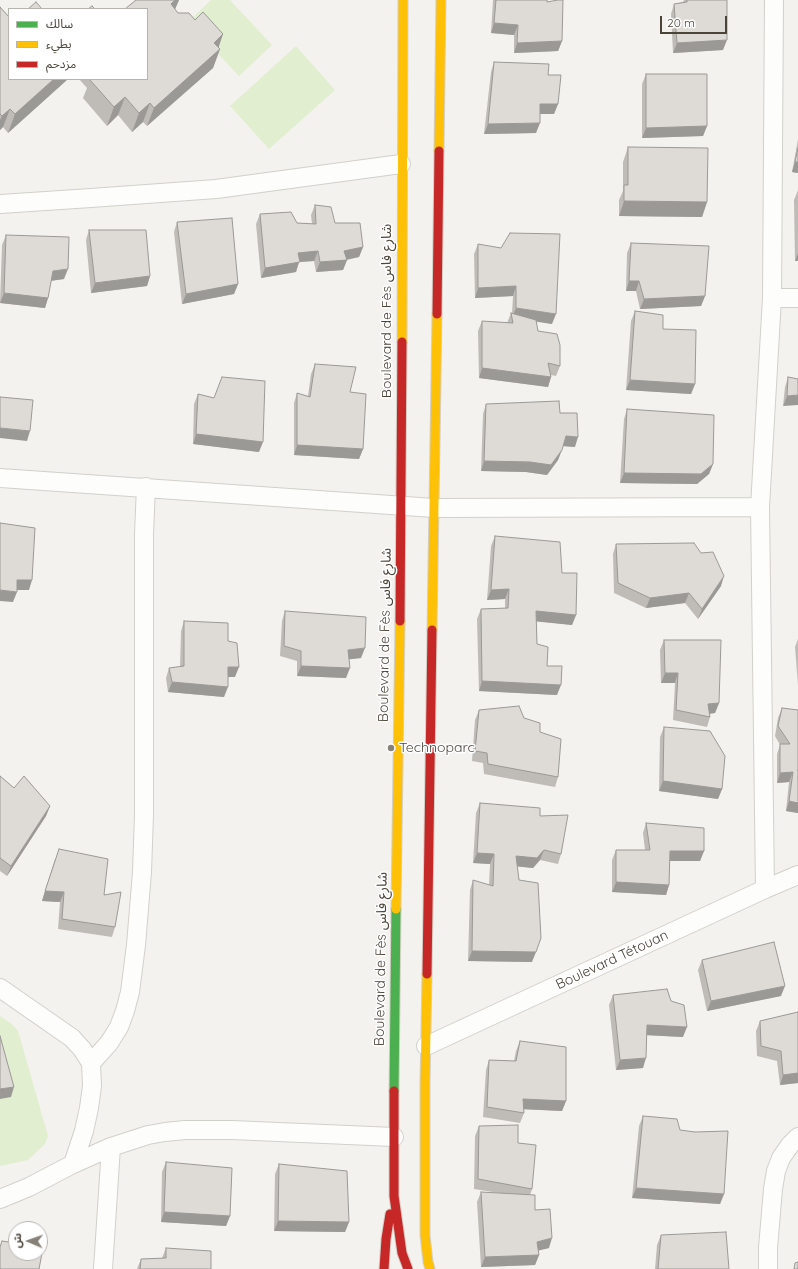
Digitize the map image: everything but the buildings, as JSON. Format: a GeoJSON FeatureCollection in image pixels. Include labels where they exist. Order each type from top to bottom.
{"type":"FeatureCollection","features":[{"type":"Feature","properties":{"kind":"main road","name":"Boulevard de Fès شارع فاس"},"geometry":{"type":"LineString","coordinates":[[403,0],[401,164],[401,505],[394,1196],[402,1253],[408,1269]]}},
{"type":"Feature","properties":{"kind":"main road"},"geometry":{"type":"LineString","coordinates":[[430,1269],[425,1235],[426,1046],[441,0]]}},
{"type":"Feature","properties":{"kind":"main road"},"geometry":{"type":"LineString","coordinates":[[384,1269],[386,1239],[394,1196]]}},
{"type":"Feature","properties":{"kind":"street"},"geometry":{"type":"LineString","coordinates":[[765,889],[760,507],[772,298],[774,0]]}},
{"type":"Feature","properties":{"kind":"street"},"geometry":{"type":"LineString","coordinates":[[0,204],[216,189],[401,164]]}},
{"type":"Feature","properties":{"kind":"street"},"geometry":{"type":"LineString","coordinates":[[772,298],[798,298]]}},
{"type":"Feature","properties":{"kind":"street"},"geometry":{"type":"LineString","coordinates":[[0,478],[434,508],[760,507]]}},
{"type":"Feature","properties":{"kind":"street"},"geometry":{"type":"LineString","coordinates":[[91,1063],[109,1043],[119,1027],[130,992],[136,944],[142,872],[144,815],[144,534],[146,487]]}},
{"type":"Feature","properties":{"kind":"street","name":"Boulevard Tétouan"},"geometry":{"type":"LineString","coordinates":[[426,1046],[798,875]]}},
{"type":"Feature","properties":{"kind":"street"},"geometry":{"type":"LineString","coordinates":[[0,988],[72,1038],[82,1049],[91,1063],[92,1086],[89,1108],[84,1131],[73,1164]]}},
{"type":"Feature","properties":{"kind":"street"},"geometry":{"type":"LineString","coordinates":[[0,1199],[29,1187],[73,1164],[111,1147],[148,1135],[185,1130],[232,1130],[394,1137]]}},
{"type":"Feature","properties":{"kind":"street"},"geometry":{"type":"LineString","coordinates":[[768,1269],[768,1248],[773,1189],[776,1172],[781,1158],[798,1137]]}},
{"type":"Feature","properties":{"kind":"street"},"geometry":{"type":"LineString","coordinates":[[103,1269],[111,1147]]}},
{"type":"Feature","properties":{"kind":"green space"},"geometry":{"type":"Polygon","coordinates":[[[211,0],[230,0],[272,45],[239,76],[188,22],[211,0]]]}},
{"type":"Feature","properties":{"kind":"green space"},"geometry":{"type":"Polygon","coordinates":[[[296,46],[335,90],[269,149],[230,106],[296,46]]]}},
{"type":"Feature","properties":{"kind":"green space"},"geometry":{"type":"Polygon","coordinates":[[[0,1016],[12,1024],[18,1031],[48,1136],[45,1144],[28,1160],[0,1166],[0,1016]]]}},
{"type":"Feature","properties":{"kind":"traffic: fast"},"geometry":{"type":"LineString","coordinates":[[394,1091],[396,909]]}},
{"type":"Feature","properties":{"kind":"traffic: slow"},"geometry":{"type":"LineString","coordinates":[[402,342],[403,0]]}},
{"type":"Feature","properties":{"kind":"traffic: slow"},"geometry":{"type":"LineString","coordinates":[[439,151],[441,0]]}},
{"type":"Feature","properties":{"kind":"traffic: slow"},"geometry":{"type":"LineString","coordinates":[[432,630],[437,314]]}},
{"type":"Feature","properties":{"kind":"traffic: slow"},"geometry":{"type":"LineString","coordinates":[[396,909],[400,621]]}},
{"type":"Feature","properties":{"kind":"traffic: slow"},"geometry":{"type":"LineString","coordinates":[[427,974],[425,1235],[430,1269]]}},
{"type":"Feature","properties":{"kind":"traffic: jam"},"geometry":{"type":"LineString","coordinates":[[437,314],[439,151]]}},
{"type":"Feature","properties":{"kind":"traffic: jam"},"geometry":{"type":"LineString","coordinates":[[400,621],[402,342]]}},
{"type":"Feature","properties":{"kind":"traffic: jam"},"geometry":{"type":"LineString","coordinates":[[427,974],[432,630]]}},
{"type":"Feature","properties":{"kind":"traffic: jam"},"geometry":{"type":"LineString","coordinates":[[394,1091],[394,1196],[402,1253],[408,1269]]}},
{"type":"Feature","properties":{"kind":"traffic: jam"},"geometry":{"type":"LineString","coordinates":[[384,1269],[386,1239],[390,1214]]}},
{"type":"Feature","properties":{"kind":"place","name":"Technoparc"},"geometry":{"type":"Point","coordinates":[391,748]}}]}
